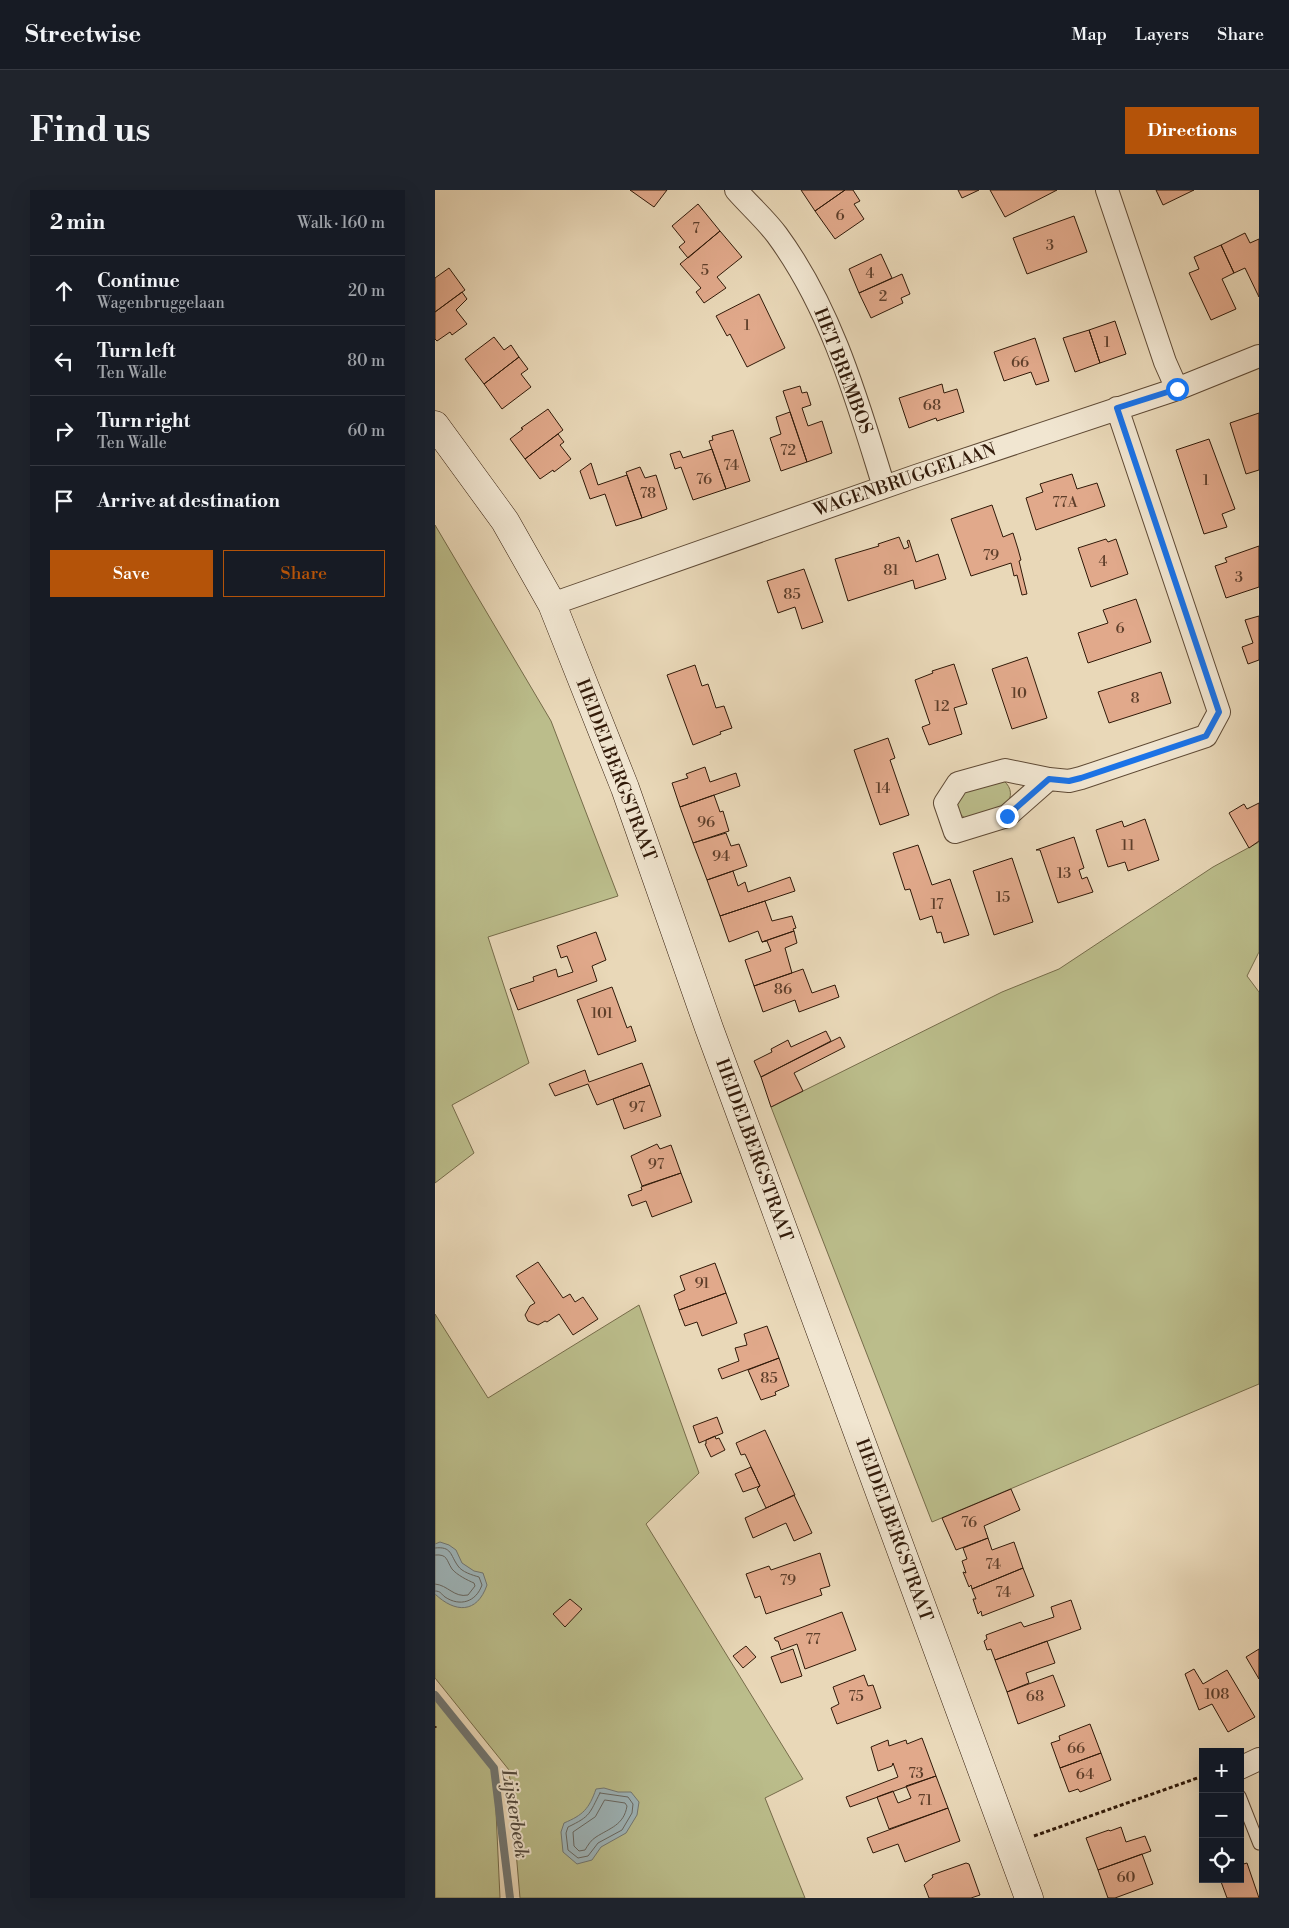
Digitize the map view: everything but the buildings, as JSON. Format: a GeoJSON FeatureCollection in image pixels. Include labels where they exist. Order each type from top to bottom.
{"type":"FeatureCollection","features":[{"type":"Feature","properties":{"kind":"main road","name":"HEIDELBERGSTRAAT"},"geometry":{"type":"LineString","coordinates":[[435,425],[505,522],[551,604],[625,788],[709,1028],[1029,1898]]}},
{"type":"Feature","properties":{"kind":"street","name":"HET BREMBOS"},"geometry":{"type":"LineString","coordinates":[[736,190],[776,235],[815,298],[852,384],[884,487]]}},
{"type":"Feature","properties":{"kind":"street"},"geometry":{"type":"LineString","coordinates":[[1107,190],[1165,362],[1177,389]]}},
{"type":"Feature","properties":{"kind":"street","name":"WAGENBRUGGELAAN"},"geometry":{"type":"LineString","coordinates":[[551,604],[884,487],[1177,389],[1259,356]]}},
{"type":"Feature","properties":{"kind":"street"},"geometry":{"type":"LineString","coordinates":[[1049,779],[1069,781],[1081,778],[1206,736],[1219,712],[1117,408]]}},
{"type":"Feature","properties":{"kind":"street"},"geometry":{"type":"LineString","coordinates":[[1244,1766],[1259,1759]]}},
{"type":"Feature","properties":{"kind":"lane"},"geometry":{"type":"LineString","coordinates":[[1244,1806],[1259,1844]]}},
{"type":"Feature","properties":{"kind":"path"},"geometry":{"type":"LineString","coordinates":[[1010,1845],[1199,1777]]}},
{"type":"Feature","properties":{"kind":"green space"},"geometry":{"type":"Polygon","coordinates":[[[435,525],[551,721],[618,896],[488,937],[529,1063],[452,1105],[474,1153],[435,1183],[435,525]]]}},
{"type":"Feature","properties":{"kind":"green space"},"geometry":{"type":"Polygon","coordinates":[[[1004,781],[1009,786],[1010,792],[1007,805],[965,818],[961,815],[957,806],[961,793],[1004,781]]]}},
{"type":"Feature","properties":{"kind":"green space"},"geometry":{"type":"Polygon","coordinates":[[[1259,842],[1259,952],[1247,976],[1259,992],[1259,1384],[932,1522],[771,1107],[1002,992],[1059,969],[1213,867],[1259,842]]]}},
{"type":"Feature","properties":{"kind":"green space"},"geometry":{"type":"Polygon","coordinates":[[[639,1305],[699,1473],[646,1524],[803,1779],[765,1798],[805,1898],[520,1898],[509,1770],[435,1678],[435,1314],[488,1398],[639,1305]]]}},
{"type":"Feature","properties":{"kind":"green space"},"geometry":{"type":"Polygon","coordinates":[[[435,1695],[494,1768],[500,1898],[435,1898],[435,1695]]]}},
{"type":"Feature","properties":{"kind":"water"},"geometry":{"type":"Polygon","coordinates":[[[440,1542],[456,1550],[462,1563],[474,1571],[483,1573],[487,1585],[483,1594],[471,1606],[465,1608],[450,1605],[435,1594],[435,1544],[440,1542]]]}},
{"type":"Feature","properties":{"kind":"water"},"geometry":{"type":"Polygon","coordinates":[[[604,1788],[618,1792],[631,1792],[639,1802],[637,1815],[626,1833],[601,1847],[592,1860],[577,1864],[563,1852],[561,1832],[564,1823],[585,1810],[591,1802],[596,1789],[604,1788]]]}},
{"type":"Feature","properties":{"kind":"waterway","name":"Lijsterbeek"},"geometry":{"type":"LineString","coordinates":[[435,1695],[494,1768],[510,1898]]}},
{"type":"Feature","properties":{"kind":"route"},"geometry":{"type":"LineString","coordinates":[[1007,816],[1049,779],[1069,781],[1081,778],[1206,736],[1217,718],[1219,712],[1117,408],[1177,389]]}}]}
